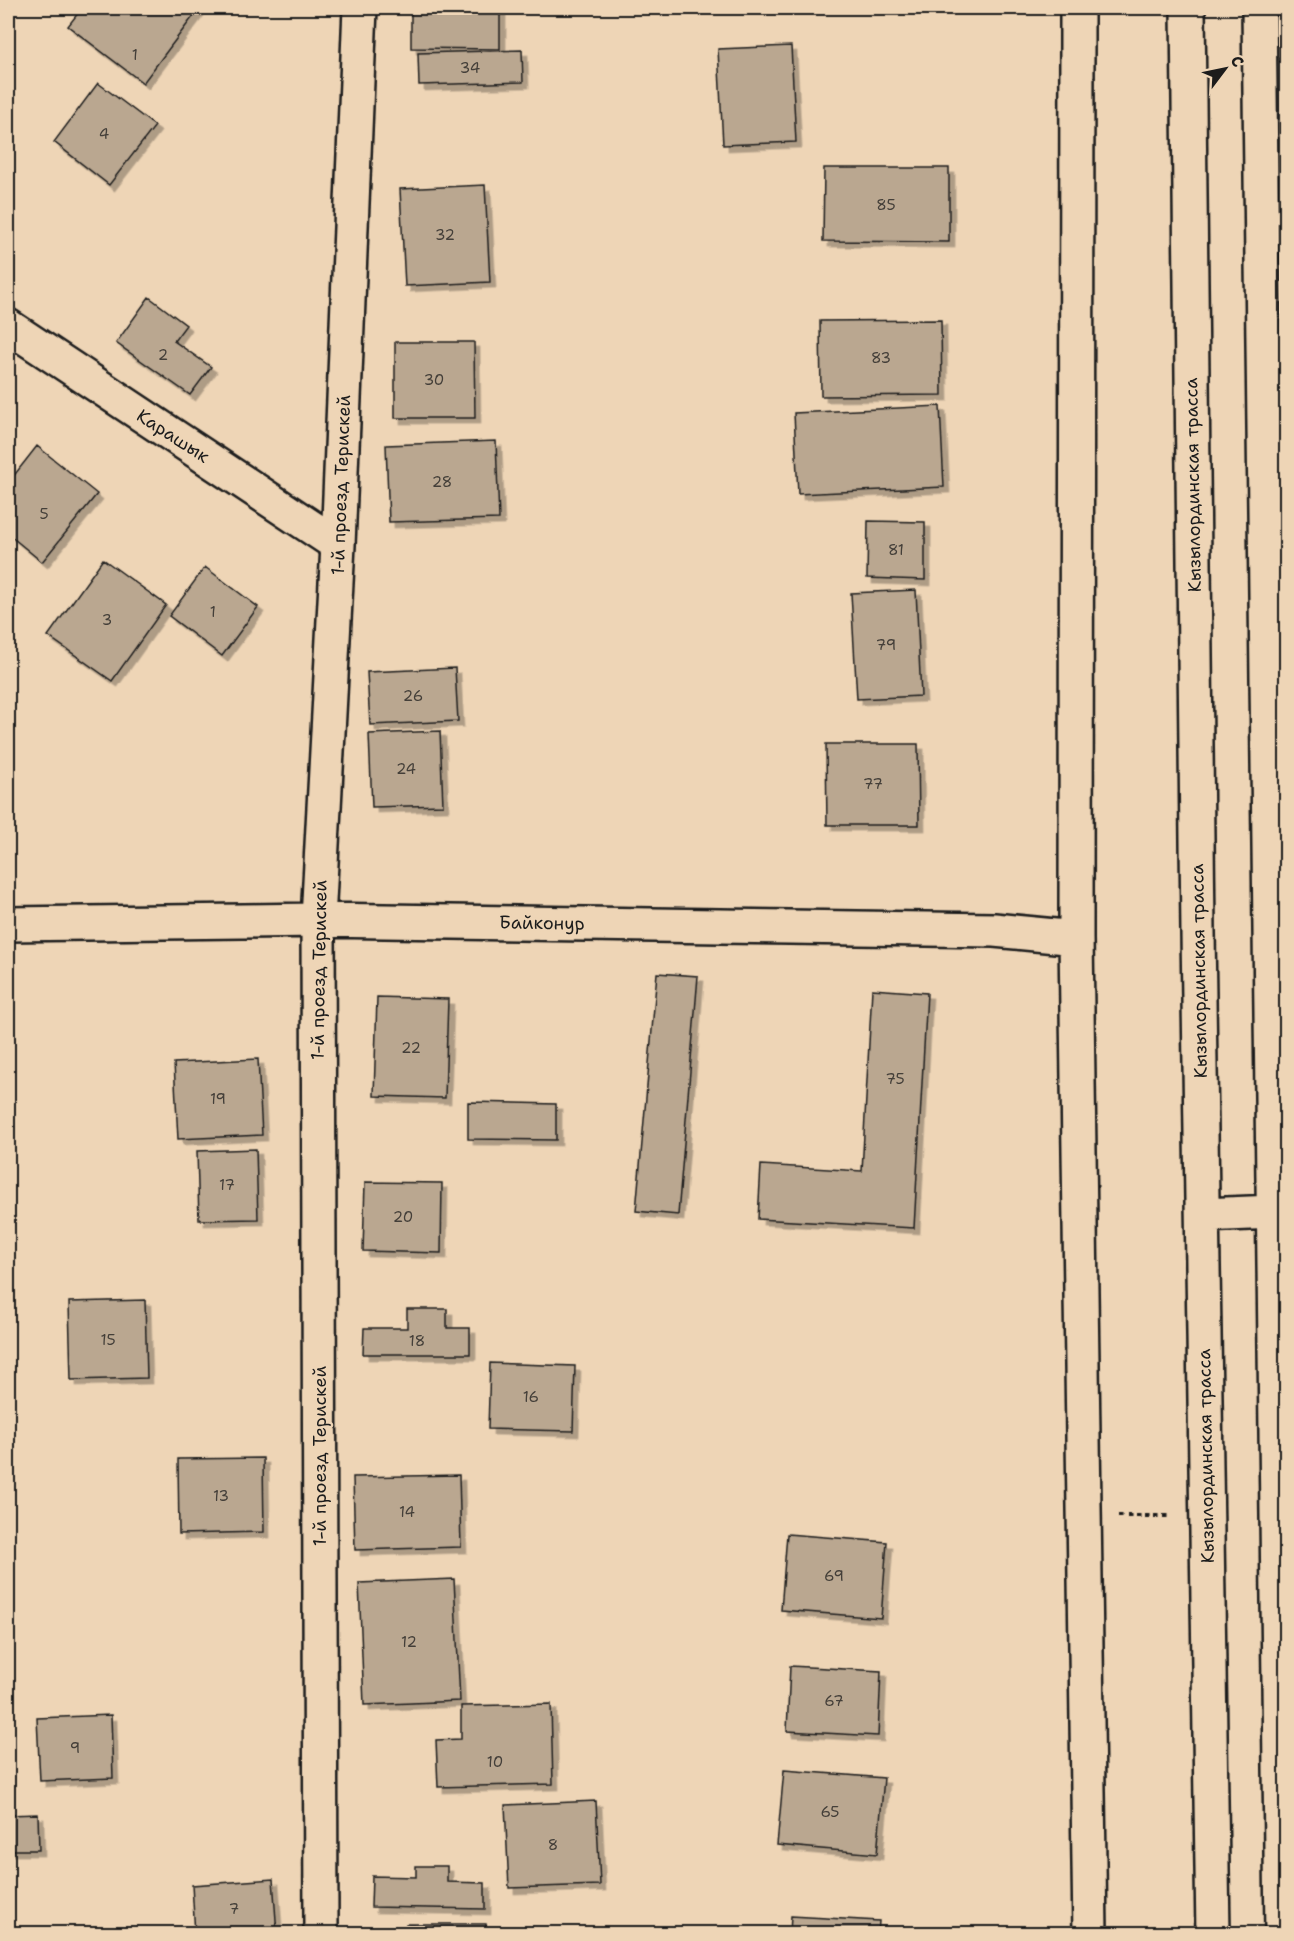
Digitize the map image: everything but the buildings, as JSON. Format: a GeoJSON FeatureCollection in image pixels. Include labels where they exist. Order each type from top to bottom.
{"type":"FeatureCollection","features":[{"type":"Feature","properties":{"kind":"main road","name":"1-й проезд Терискей"},"geometry":{"type":"LineString","coordinates":[[321,1934],[318,920],[338,545],[360,8]]}},
{"type":"Feature","properties":{"kind":"main road"},"geometry":{"type":"LineString","coordinates":[[1077,8],[1076,938],[1090,1934]]}},
{"type":"Feature","properties":{"kind":"main road","name":"Кызылординская трасса"},"geometry":{"type":"LineString","coordinates":[[1188,8],[1213,1934]]}},
{"type":"Feature","properties":{"kind":"main road"},"geometry":{"type":"LineString","coordinates":[[1259,8],[1282,1934]]}},
{"type":"Feature","properties":{"kind":"main road","name":"Карашык"},"geometry":{"type":"LineString","coordinates":[[8,326],[338,545]]}},
{"type":"Feature","properties":{"kind":"main road","name":"Байконур"},"geometry":{"type":"LineString","coordinates":[[8,924],[318,920],[994,930],[1076,938]]}},
{"type":"Feature","properties":{"kind":"main road"},"geometry":{"type":"LineString","coordinates":[[1203,1215],[1274,1212]]}}]}
